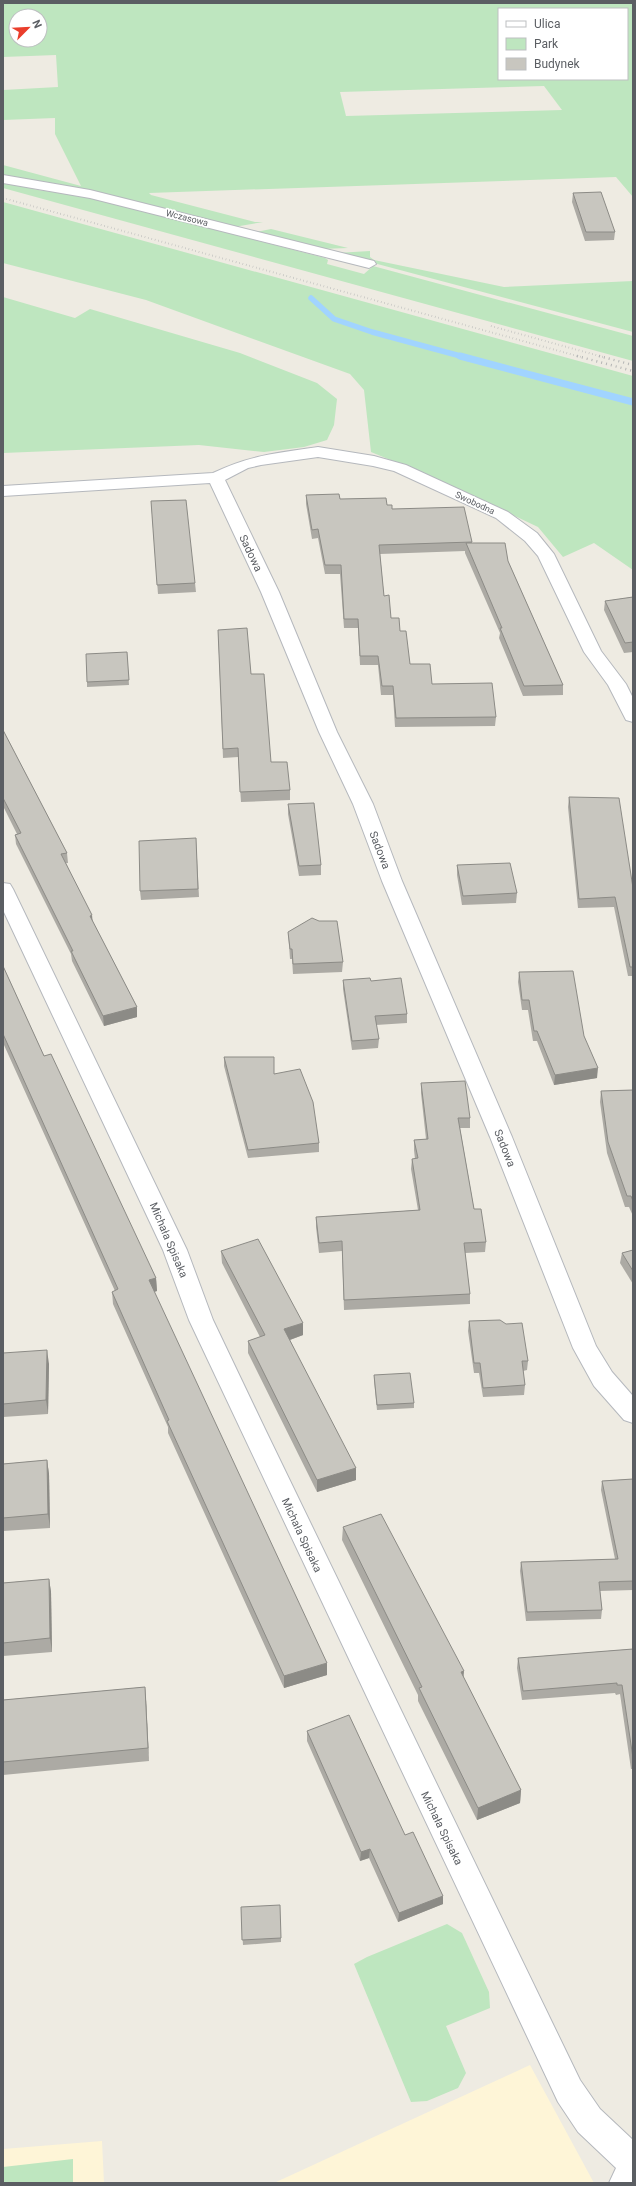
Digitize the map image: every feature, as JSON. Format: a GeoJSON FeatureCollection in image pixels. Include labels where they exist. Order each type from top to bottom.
{"type":"FeatureCollection","features":[{"type":"Feature","properties":{"kind":"street","name":"Wczasowa"},"geometry":{"type":"LineString","coordinates":[[3,179],[90,194],[369,264]]}},
{"type":"Feature","properties":{"kind":"street","name":"Swobodna"},"geometry":{"type":"LineString","coordinates":[[216,478],[242,465],[259,460],[302,453],[329,453],[374,461],[400,468],[502,515],[531,537],[546,554],[593,652],[616,684],[633,716]]}},
{"type":"Feature","properties":{"kind":"street"},"geometry":{"type":"LineString","coordinates":[[3,491],[216,478]]}},
{"type":"Feature","properties":{"kind":"street","name":"Sadowa"},"geometry":{"type":"LineString","coordinates":[[216,478],[270,592],[328,732],[363,804],[392,881],[501,1137],[585,1348],[603,1379],[633,1412]]}},
{"type":"Feature","properties":{"kind":"street","name":"Michała Spisaka"},"geometry":{"type":"LineString","coordinates":[[3,889],[175,1250],[201,1320],[252,1429],[568,2091],[583,2114],[595,2128],[633,2161]]}},
{"type":"Feature","properties":{"kind":"street"},"geometry":{"type":"LineString","coordinates":[[625,2183],[633,2170]]}},
{"type":"Feature","properties":{"kind":"shaded area"},"geometry":{"type":"Polygon","coordinates":[[[530,2065],[594,2183],[274,2183],[530,2065]]]}},
{"type":"Feature","properties":{"kind":"shaded area"},"geometry":{"type":"Polygon","coordinates":[[[102,2141],[104,2183],[3,2183],[3,2149],[102,2141]]]}},
{"type":"Feature","properties":{"kind":"green space"},"geometry":{"type":"Polygon","coordinates":[[[3,3],[633,3],[633,197],[616,177],[149,193],[151,195],[255,222],[263,222],[234,227],[95,191],[30,182],[3,176],[3,165],[81,186],[55,134],[55,118],[3,120],[3,90],[58,87],[56,55],[3,57],[3,3]],[[544,86],[340,92],[346,116],[562,110],[544,86]]]}},
{"type":"Feature","properties":{"kind":"green space"},"geometry":{"type":"Polygon","coordinates":[[[3,182],[38,190],[87,196],[325,258],[328,260],[327,264],[364,274],[373,266],[633,336],[633,361],[3,188],[3,182]]]}},
{"type":"Feature","properties":{"kind":"green space"},"geometry":{"type":"Polygon","coordinates":[[[3,202],[633,376],[633,570],[594,543],[563,557],[538,527],[439,480],[371,452],[364,390],[350,374],[146,300],[3,263],[3,202]]]}},
{"type":"Feature","properties":{"kind":"green space"},"geometry":{"type":"Polygon","coordinates":[[[271,229],[348,248],[320,249],[256,232],[271,229]]]}},
{"type":"Feature","properties":{"kind":"green space"},"geometry":{"type":"Polygon","coordinates":[[[370,251],[370,257],[374,260],[504,287],[633,281],[633,332],[336,253],[370,251]]]}},
{"type":"Feature","properties":{"kind":"green space"},"geometry":{"type":"Polygon","coordinates":[[[3,297],[75,318],[90,309],[240,353],[317,383],[337,399],[334,425],[327,440],[304,447],[264,452],[199,445],[3,453],[3,297]]]}},
{"type":"Feature","properties":{"kind":"green space"},"geometry":{"type":"Polygon","coordinates":[[[447,1924],[462,1933],[489,1992],[490,2008],[446,2026],[466,2073],[458,2088],[427,2101],[411,2102],[354,1964],[367,1957],[447,1924]]]}},
{"type":"Feature","properties":{"kind":"green space"},"geometry":{"type":"Polygon","coordinates":[[[73,2159],[73,2183],[3,2183],[3,2167],[73,2159]]]}},
{"type":"Feature","properties":{"kind":"building"},"geometry":{"type":"Polygon","coordinates":[[[601,192],[615,232],[586,232],[573,193],[601,192]]]}},
{"type":"Feature","properties":{"kind":"building"},"geometry":{"type":"Polygon","coordinates":[[[339,494],[340,499],[386,498],[387,505],[392,505],[392,509],[464,507],[472,542],[379,545],[384,596],[389,595],[391,618],[399,618],[400,631],[406,631],[410,664],[430,664],[432,684],[492,683],[496,717],[396,718],[393,686],[382,686],[378,656],[360,656],[358,619],[344,619],[341,565],[325,565],[318,529],[312,530],[306,495],[339,494]]]}},
{"type":"Feature","properties":{"kind":"building"},"geometry":{"type":"Polygon","coordinates":[[[186,500],[195,583],[157,585],[151,501],[186,500]]]}},
{"type":"Feature","properties":{"kind":"building"},"geometry":{"type":"Polygon","coordinates":[[[466,543],[505,543],[508,561],[563,685],[524,686],[500,628],[502,628],[466,543]]]}},
{"type":"Feature","properties":{"kind":"building"},"geometry":{"type":"Polygon","coordinates":[[[633,597],[633,642],[625,643],[605,601],[633,597]]]}},
{"type":"Feature","properties":{"kind":"building"},"geometry":{"type":"Polygon","coordinates":[[[247,628],[251,674],[264,674],[271,762],[287,762],[290,790],[240,792],[238,748],[223,749],[218,630],[247,628]]]}},
{"type":"Feature","properties":{"kind":"building"},"geometry":{"type":"Polygon","coordinates":[[[127,652],[129,680],[87,682],[86,654],[127,652]]]}},
{"type":"Feature","properties":{"kind":"building"},"geometry":{"type":"Polygon","coordinates":[[[3,730],[67,853],[61,854],[92,915],[90,916],[137,1007],[103,1016],[71,951],[73,951],[15,835],[21,833],[3,798],[3,730]]]}},
{"type":"Feature","properties":{"kind":"building"},"geometry":{"type":"Polygon","coordinates":[[[569,797],[619,798],[633,888],[633,967],[630,967],[615,897],[579,899],[569,797]]]}},
{"type":"Feature","properties":{"kind":"building"},"geometry":{"type":"Polygon","coordinates":[[[314,803],[321,865],[299,866],[288,804],[314,803]]]}},
{"type":"Feature","properties":{"kind":"building"},"geometry":{"type":"Polygon","coordinates":[[[196,838],[198,889],[140,891],[139,841],[196,838]]]}},
{"type":"Feature","properties":{"kind":"building"},"geometry":{"type":"Polygon","coordinates":[[[510,863],[517,893],[463,896],[457,865],[510,863]]]}},
{"type":"Feature","properties":{"kind":"building"},"geometry":{"type":"Polygon","coordinates":[[[312,918],[319,921],[337,921],[343,962],[293,964],[292,949],[290,949],[288,932],[312,918]]]}},
{"type":"Feature","properties":{"kind":"building"},"geometry":{"type":"Polygon","coordinates":[[[3,966],[44,1056],[51,1054],[156,1278],[149,1280],[327,1663],[284,1676],[167,1421],[169,1420],[112,1292],[118,1289],[3,1034],[3,966]]]}},
{"type":"Feature","properties":{"kind":"building"},"geometry":{"type":"Polygon","coordinates":[[[573,971],[584,1036],[598,1068],[555,1075],[537,1031],[534,1031],[529,1000],[522,1000],[519,972],[573,971]]]}},
{"type":"Feature","properties":{"kind":"building"},"geometry":{"type":"Polygon","coordinates":[[[370,978],[371,981],[401,978],[407,1014],[375,1016],[379,1039],[352,1041],[343,980],[370,978]]]}},
{"type":"Feature","properties":{"kind":"building"},"geometry":{"type":"Polygon","coordinates":[[[224,1057],[274,1057],[274,1074],[300,1069],[313,1102],[319,1143],[248,1150],[224,1057]]]}},
{"type":"Feature","properties":{"kind":"building"},"geometry":{"type":"Polygon","coordinates":[[[465,1081],[470,1118],[458,1118],[474,1209],[481,1209],[486,1242],[464,1243],[470,1294],[344,1300],[342,1241],[319,1243],[316,1217],[420,1210],[412,1159],[418,1158],[414,1140],[428,1139],[421,1083],[465,1081]]]}},
{"type":"Feature","properties":{"kind":"building"},"geometry":{"type":"Polygon","coordinates":[[[633,1090],[633,1201],[631,1196],[627,1196],[608,1142],[601,1091],[633,1090]]]}},
{"type":"Feature","properties":{"kind":"building"},"geometry":{"type":"Polygon","coordinates":[[[258,1239],[303,1323],[284,1329],[356,1468],[317,1480],[248,1341],[265,1335],[221,1251],[258,1239]]]}},
{"type":"Feature","properties":{"kind":"building"},"geometry":{"type":"Polygon","coordinates":[[[633,1250],[633,1271],[622,1253],[633,1250]]]}},
{"type":"Feature","properties":{"kind":"building"},"geometry":{"type":"Polygon","coordinates":[[[500,1320],[506,1324],[522,1323],[528,1361],[522,1361],[525,1385],[483,1388],[480,1363],[474,1363],[469,1321],[500,1320]]]}},
{"type":"Feature","properties":{"kind":"building"},"geometry":{"type":"Polygon","coordinates":[[[47,1350],[46,1400],[3,1404],[3,1353],[47,1350]]]}},
{"type":"Feature","properties":{"kind":"building"},"geometry":{"type":"Polygon","coordinates":[[[410,1373],[414,1403],[377,1405],[374,1375],[410,1373]]]}},
{"type":"Feature","properties":{"kind":"building"},"geometry":{"type":"Polygon","coordinates":[[[47,1460],[48,1514],[3,1518],[3,1464],[47,1460]]]}},
{"type":"Feature","properties":{"kind":"building"},"geometry":{"type":"Polygon","coordinates":[[[633,1479],[633,1581],[599,1582],[602,1610],[527,1612],[521,1562],[618,1559],[602,1481],[633,1479]]]}},
{"type":"Feature","properties":{"kind":"building"},"geometry":{"type":"Polygon","coordinates":[[[381,1514],[464,1671],[461,1672],[521,1790],[478,1808],[419,1688],[422,1687],[343,1527],[381,1514]]]}},
{"type":"Feature","properties":{"kind":"building"},"geometry":{"type":"Polygon","coordinates":[[[49,1579],[50,1638],[3,1643],[3,1583],[49,1579]]]}},
{"type":"Feature","properties":{"kind":"building"},"geometry":{"type":"Polygon","coordinates":[[[633,1649],[633,1758],[622,1685],[617,1685],[617,1683],[523,1691],[518,1658],[633,1649]]]}},
{"type":"Feature","properties":{"kind":"building"},"geometry":{"type":"Polygon","coordinates":[[[145,1687],[148,1748],[3,1762],[3,1700],[145,1687]]]}},
{"type":"Feature","properties":{"kind":"building"},"geometry":{"type":"Polygon","coordinates":[[[349,1715],[405,1835],[413,1832],[443,1896],[399,1913],[370,1849],[361,1852],[307,1731],[349,1715]]]}},
{"type":"Feature","properties":{"kind":"building"},"geometry":{"type":"Polygon","coordinates":[[[280,1905],[281,1938],[242,1940],[241,1907],[280,1905]]]}},
{"type":"Feature","properties":{"kind":"waterway"},"geometry":{"type":"LineString","coordinates":[[311,298],[334,319],[372,332],[464,357]]}},
{"type":"Feature","properties":{"kind":"waterway"},"geometry":{"type":"LineString","coordinates":[[460,356],[633,402]]}},
{"type":"Feature","properties":{"kind":"railway"},"geometry":{"type":"LineString","coordinates":[[3,198],[581,357]]}},
{"type":"Feature","properties":{"kind":"railway"},"geometry":{"type":"LineString","coordinates":[[491,326],[603,357]]}},
{"type":"Feature","properties":{"kind":"railway"},"geometry":{"type":"LineString","coordinates":[[577,356],[633,371]]}},
{"type":"Feature","properties":{"kind":"railway"},"geometry":{"type":"LineString","coordinates":[[599,356],[633,365]]}}]}
